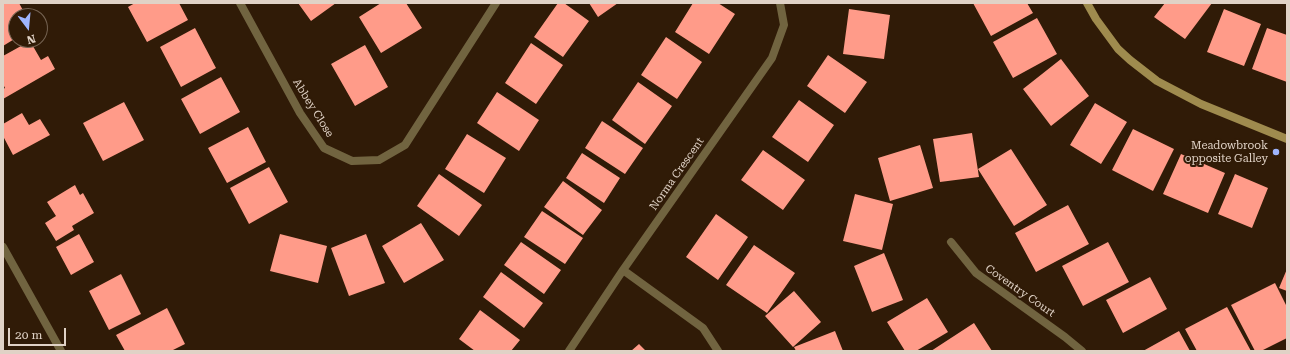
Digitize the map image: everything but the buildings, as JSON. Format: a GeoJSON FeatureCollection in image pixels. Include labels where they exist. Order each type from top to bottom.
{"type":"FeatureCollection","features":[{"type":"Feature","properties":{"kind":"street","name":"Abbey Close"},"geometry":{"type":"LineString","coordinates":[[240,3],[300,113],[324,148],[352,161],[379,160],[405,145],[496,3]]}},
{"type":"Feature","properties":{"kind":"street","name":"Norma Crescent"},"geometry":{"type":"LineString","coordinates":[[570,351],[623,270],[772,58],[784,25],[780,3]]}},
{"type":"Feature","properties":{"kind":"street"},"geometry":{"type":"LineString","coordinates":[[1087,3],[1118,49],[1157,81],[1201,104],[1287,139]]}},
{"type":"Feature","properties":{"kind":"street","name":"Coventry Court"},"geometry":{"type":"LineString","coordinates":[[951,242],[976,273],[1065,337],[1082,351]]}},
{"type":"Feature","properties":{"kind":"street"},"geometry":{"type":"LineString","coordinates":[[3,248],[61,351]]}},
{"type":"Feature","properties":{"kind":"street"},"geometry":{"type":"LineString","coordinates":[[623,270],[704,328],[718,351]]}},
{"type":"Feature","properties":{"kind":"place","name":"Meadowbrook opposite Galley"},"geometry":{"type":"Point","coordinates":[1276,152]}}]}
